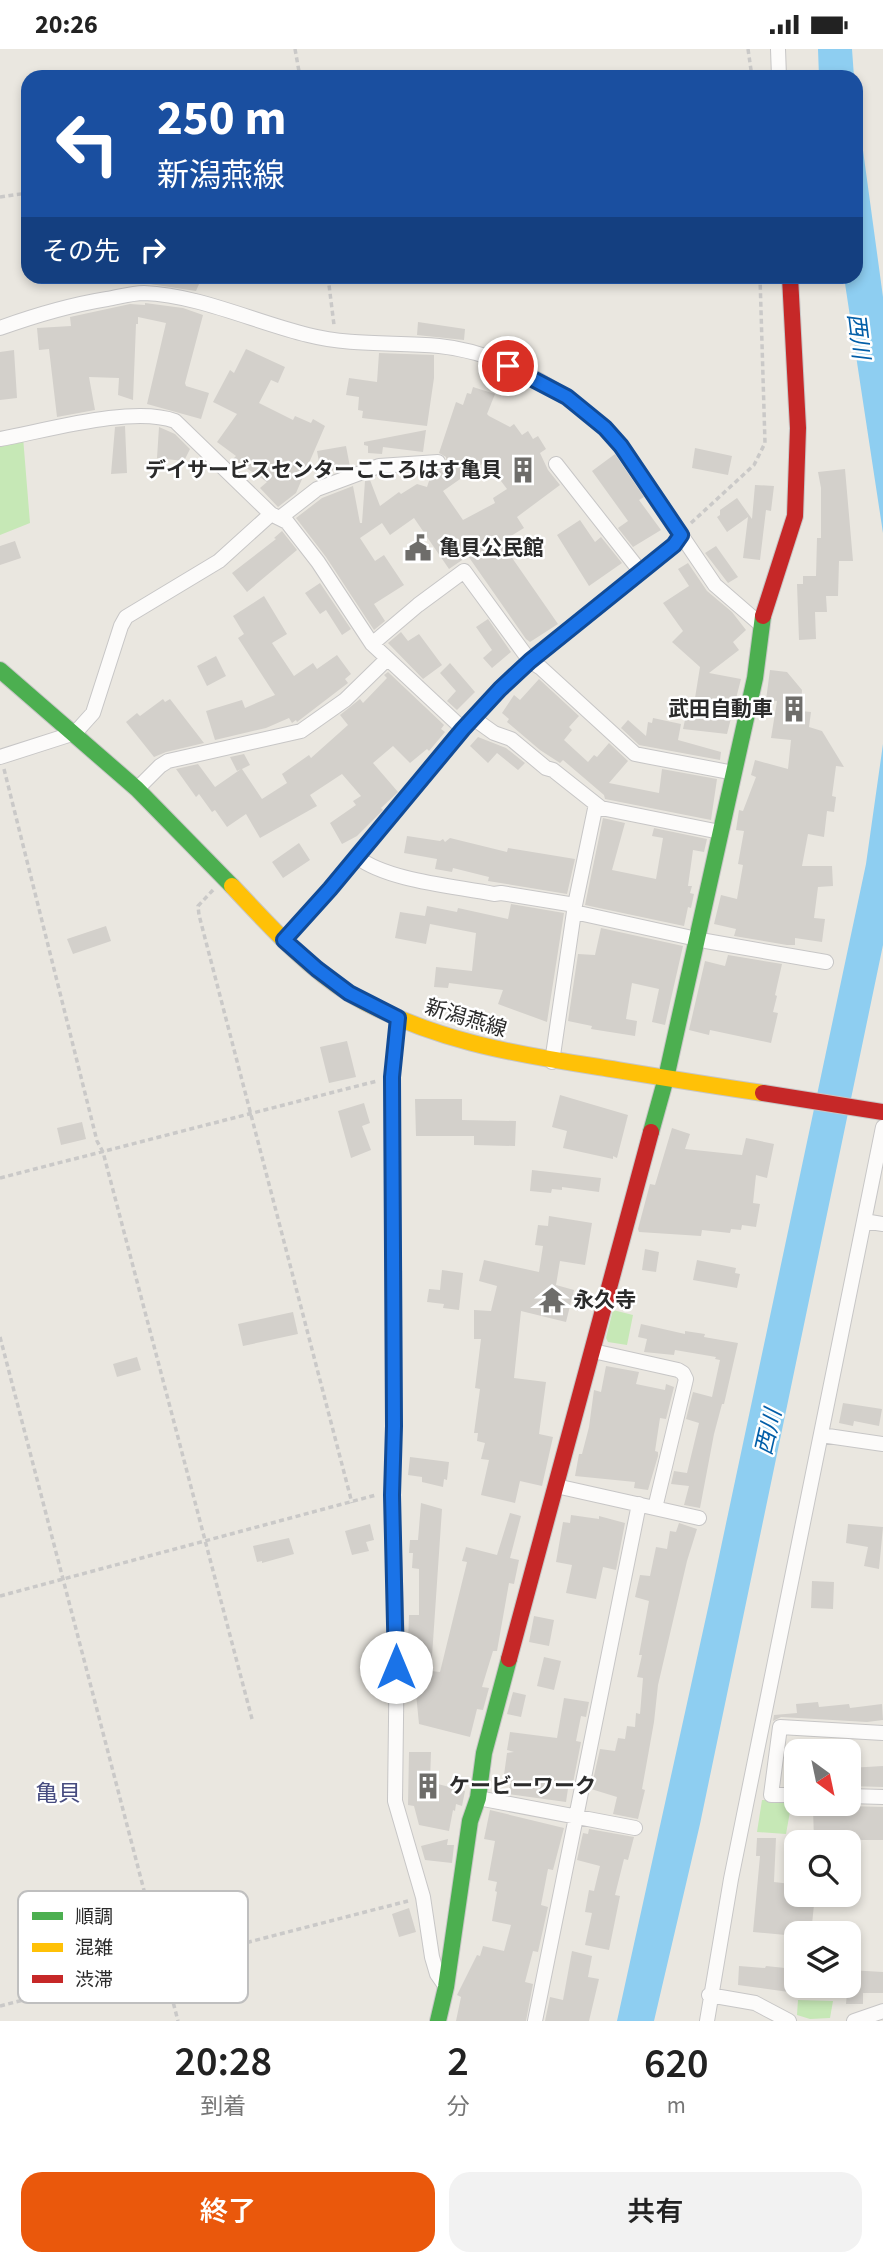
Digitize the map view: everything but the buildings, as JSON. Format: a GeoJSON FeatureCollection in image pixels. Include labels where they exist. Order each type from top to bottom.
{"type":"FeatureCollection","features":[{"type":"Feature","properties":{"kind":"street"},"geometry":{"type":"LineString","coordinates":[[778,49],[779,70]]}},
{"type":"Feature","properties":{"kind":"street"},"geometry":{"type":"LineString","coordinates":[[438,2021],[446,1987],[470,1821],[478,1798],[484,1753],[666,1078],[755,678],[760,624],[796,516],[798,428],[790,284]]}},
{"type":"Feature","properties":{"kind":"street"},"geometry":{"type":"LineString","coordinates":[[0,328],[62,307],[141,293],[187,300],[336,341],[370,345],[443,346],[488,357],[567,397],[605,428],[621,446],[715,585],[760,624]]}},
{"type":"Feature","properties":{"kind":"street"},"geometry":{"type":"LineString","coordinates":[[0,439],[129,415],[165,417],[175,421],[276,516],[288,522],[372,643],[387,659],[468,723],[511,739],[601,807],[720,832]]}},
{"type":"Feature","properties":{"kind":"street"},"geometry":{"type":"LineString","coordinates":[[1,757],[75,733],[93,713],[126,617],[219,561],[276,516],[317,489],[379,466],[438,462]]}},
{"type":"Feature","properties":{"kind":"street"},"geometry":{"type":"LineString","coordinates":[[556,464],[640,571]]}},
{"type":"Feature","properties":{"kind":"street"},"geometry":{"type":"LineString","coordinates":[[284,940],[468,723],[530,661],[674,545],[681,535]]}},
{"type":"Feature","properties":{"kind":"street"},"geometry":{"type":"LineString","coordinates":[[372,643],[464,571],[530,661],[635,754],[734,773]]}},
{"type":"Feature","properties":{"kind":"street"},"geometry":{"type":"LineString","coordinates":[[138,789],[168,761],[302,731],[345,700],[387,659]]}},
{"type":"Feature","properties":{"kind":"street","name":"新潟燕線"},"geometry":{"type":"LineString","coordinates":[[0,670],[138,789],[284,940],[317,969],[349,993],[398,1018],[452,1039],[552,1062],[880,1111]]}},
{"type":"Feature","properties":{"kind":"street"},"geometry":{"type":"LineString","coordinates":[[552,1062],[574,909],[596,804]]}},
{"type":"Feature","properties":{"kind":"street"},"geometry":{"type":"LineString","coordinates":[[357,857],[369,866],[396,875],[494,894],[501,893],[697,938],[826,962]]}},
{"type":"Feature","properties":{"kind":"street"},"geometry":{"type":"LineString","coordinates":[[398,1018],[392,1077],[392,1495],[397,1640],[395,1801],[423,1897],[432,1957],[437,1974],[446,1987]]}},
{"type":"Feature","properties":{"kind":"street"},"geometry":{"type":"LineString","coordinates":[[707,2021],[734,1865],[883,1127]]}},
{"type":"Feature","properties":{"kind":"street"},"geometry":{"type":"LineString","coordinates":[[864,1221],[883,1224]]}},
{"type":"Feature","properties":{"kind":"street"},"geometry":{"type":"LineString","coordinates":[[593,1351],[678,1370],[686,1379],[655,1508]]}},
{"type":"Feature","properties":{"kind":"street"},"geometry":{"type":"LineString","coordinates":[[821,1435],[883,1444]]}},
{"type":"Feature","properties":{"kind":"street"},"geometry":{"type":"LineString","coordinates":[[556,1486],[699,1518]]}},
{"type":"Feature","properties":{"kind":"street"},"geometry":{"type":"LineString","coordinates":[[535,2021],[639,1504]]}},
{"type":"Feature","properties":{"kind":"street"},"geometry":{"type":"LineString","coordinates":[[784,1795],[771,1795],[780,1727],[883,1733]]}},
{"type":"Feature","properties":{"kind":"street"},"geometry":{"type":"LineString","coordinates":[[861,1796],[883,1797]]}},
{"type":"Feature","properties":{"kind":"street"},"geometry":{"type":"LineString","coordinates":[[478,1798],[635,1828]]}},
{"type":"Feature","properties":{"kind":"street"},"geometry":{"type":"LineString","coordinates":[[710,1995],[755,2003],[789,2021]]}},
{"type":"Feature","properties":{"kind":"street"},"geometry":{"type":"LineString","coordinates":[[854,2021],[883,2011]]}},
{"type":"Feature","properties":{"kind":"path"},"geometry":{"type":"LineString","coordinates":[[295,49],[299,70]]}},
{"type":"Feature","properties":{"kind":"path"},"geometry":{"type":"LineString","coordinates":[[748,49],[751,70]]}},
{"type":"Feature","properties":{"kind":"path"},"geometry":{"type":"LineString","coordinates":[[0,197],[21,194]]}},
{"type":"Feature","properties":{"kind":"path"},"geometry":{"type":"LineString","coordinates":[[329,284],[336,341]]}},
{"type":"Feature","properties":{"kind":"path"},"geometry":{"type":"LineString","coordinates":[[681,535],[754,465],[765,443],[760,284]]}},
{"type":"Feature","properties":{"kind":"path"},"geometry":{"type":"LineString","coordinates":[[1,757],[97,1141],[103,1152],[252,1719]]}},
{"type":"Feature","properties":{"kind":"path"},"geometry":{"type":"LineString","coordinates":[[225,879],[202,900],[198,906],[199,915],[352,1503]]}},
{"type":"Feature","properties":{"kind":"path"},"geometry":{"type":"LineString","coordinates":[[0,1178],[392,1077]]}},
{"type":"Feature","properties":{"kind":"path"},"geometry":{"type":"LineString","coordinates":[[0,1337],[144,1891]]}},
{"type":"Feature","properties":{"kind":"path"},"geometry":{"type":"LineString","coordinates":[[0,1596],[377,1495],[392,1495]]}},
{"type":"Feature","properties":{"kind":"path"},"geometry":{"type":"LineString","coordinates":[[248,1941],[423,1897]]}},
{"type":"Feature","properties":{"kind":"path"},"geometry":{"type":"LineString","coordinates":[[0,2006],[18,2001]]}},
{"type":"Feature","properties":{"kind":"path"},"geometry":{"type":"LineString","coordinates":[[173,2003],[178,2021]]}},
{"type":"Feature","properties":{"kind":"green space"},"geometry":{"type":"Polygon","coordinates":[[[23,437],[30,523],[0,535],[0,441],[23,437]]]}},
{"type":"Feature","properties":{"kind":"green space"},"geometry":{"type":"Polygon","coordinates":[[[613,1310],[633,1315],[627,1345],[608,1342],[606,1338],[613,1310]]]}},
{"type":"Feature","properties":{"kind":"green space"},"geometry":{"type":"Polygon","coordinates":[[[762,1800],[784,1800],[784,1817],[789,1817],[784,1834],[757,1832],[762,1800]]]}},
{"type":"Feature","properties":{"kind":"green space"},"geometry":{"type":"Polygon","coordinates":[[[798,2000],[833,2001],[830,2018],[810,2019],[797,2015],[798,2000]]]}},
{"type":"Feature","properties":{"kind":"water"},"geometry":{"type":"Polygon","coordinates":[[[818,49],[852,49],[854,70],[819,70],[818,49]]]}},
{"type":"Feature","properties":{"kind":"water","name":"西川"},"geometry":{"type":"Polygon","coordinates":[[[863,150],[883,297],[883,533],[845,284],[863,284],[863,150]]]}},
{"type":"Feature","properties":{"kind":"water","name":"西川"},"geometry":{"type":"Polygon","coordinates":[[[883,744],[883,945],[700,1824],[654,2021],[617,2021],[710,1599],[866,864],[883,744]]]}},
{"type":"Feature","properties":{"kind":"traffic: fast"},"geometry":{"type":"LineString","coordinates":[[651,1132],[666,1078],[755,678],[763,616]]}},
{"type":"Feature","properties":{"kind":"traffic: fast"},"geometry":{"type":"LineString","coordinates":[[0,670],[137,789],[232,886]]}},
{"type":"Feature","properties":{"kind":"traffic: fast"},"geometry":{"type":"LineString","coordinates":[[438,2021],[446,1987],[470,1821],[478,1798],[484,1753],[509,1659]]}},
{"type":"Feature","properties":{"kind":"traffic: slow"},"geometry":{"type":"LineString","coordinates":[[232,886],[288,944],[333,983],[379,1010],[409,1023],[502,1050],[763,1093]]}},
{"type":"Feature","properties":{"kind":"traffic: jam"},"geometry":{"type":"LineString","coordinates":[[763,616],[795,516],[798,428],[790,284]]}},
{"type":"Feature","properties":{"kind":"traffic: jam"},"geometry":{"type":"LineString","coordinates":[[763,1093],[883,1112]]}},
{"type":"Feature","properties":{"kind":"traffic: jam"},"geometry":{"type":"LineString","coordinates":[[509,1659],[651,1132]]}},
{"type":"Feature","properties":{"kind":"place","name":"デイサービスセンターこころはす亀貝"},"geometry":{"type":"Point","coordinates":[523,470]}},
{"type":"Feature","properties":{"kind":"place","name":"亀貝公民館"},"geometry":{"type":"Point","coordinates":[418,548]}},
{"type":"Feature","properties":{"kind":"place","name":"武田自動車"},"geometry":{"type":"Point","coordinates":[794,709]}},
{"type":"Feature","properties":{"kind":"place","name":"永久寺"},"geometry":{"type":"Point","coordinates":[552,1300]}},
{"type":"Feature","properties":{"kind":"place","name":"ケービーワーク"},"geometry":{"type":"Point","coordinates":[428,1786]}},
{"type":"Feature","properties":{"kind":"district","name":"亀貝"},"geometry":{"type":"Point","coordinates":[58,1793]}},
{"type":"Feature","properties":{"kind":"route"},"geometry":{"type":"LineString","coordinates":[[396,1667],[392,1495],[392,1077],[398,1018],[349,993],[284,940],[500,689],[530,661],[674,545],[681,535],[621,446],[605,428],[567,397],[508,366]]}}]}
